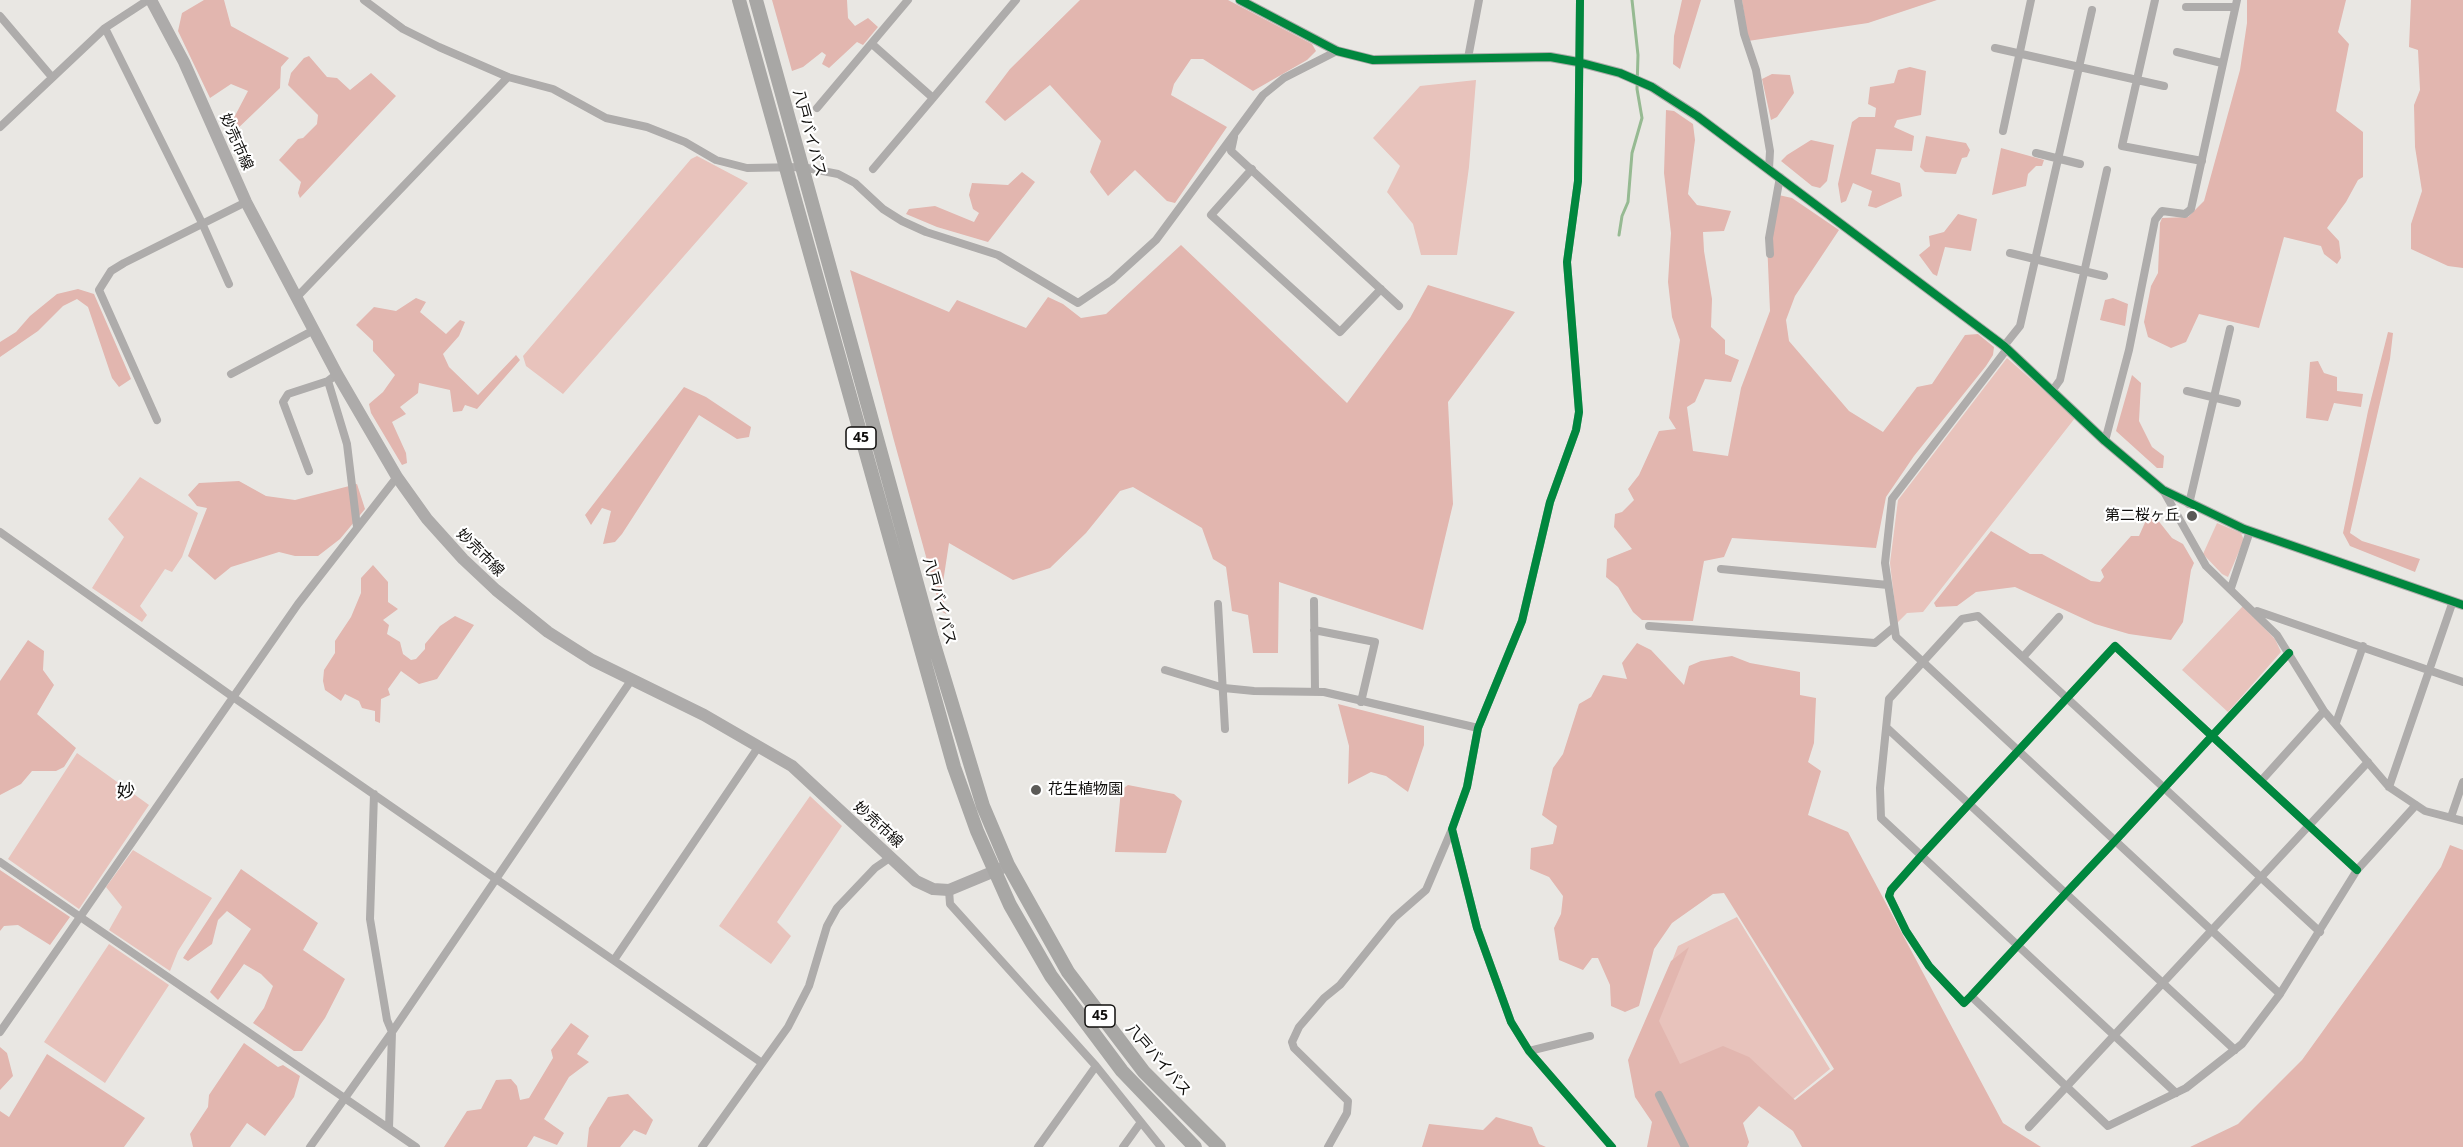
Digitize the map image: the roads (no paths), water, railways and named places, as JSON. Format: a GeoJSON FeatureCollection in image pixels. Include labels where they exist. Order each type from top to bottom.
{"type":"FeatureCollection","features":[{"type":"Feature","properties":{"kind":"highway","name":"八戸バイパス"},"geometry":{"type":"LineString","coordinates":[[739,0],[954,767],[994,872],[1031,943],[1080,1017],[1122,1071],[1195,1147]]}},
{"type":"Feature","properties":{"kind":"highway","name":"八戸バイパス"},"geometry":{"type":"LineString","coordinates":[[756,0],[961,740],[983,806],[1008,865],[1042,930],[1092,1007],[1144,1072],[1219,1147]]}},
{"type":"Feature","properties":{"kind":"main road","name":"妙売市線"},"geometry":{"type":"LineString","coordinates":[[150,0],[184,62],[246,202],[314,330],[332,377],[427,519],[495,590],[548,632],[592,660],[704,714],[792,766],[916,880],[933,889],[949,890]]}},
{"type":"Feature","properties":{"kind":"main road"},"geometry":{"type":"LineString","coordinates":[[949,890],[1008,865]]}},
{"type":"Feature","properties":{"kind":"street"},"geometry":{"type":"LineString","coordinates":[[0,127],[51,76],[105,28],[150,0]]}},
{"type":"Feature","properties":{"kind":"street"},"geometry":{"type":"LineString","coordinates":[[364,0],[403,29],[508,77],[553,89],[606,118],[647,127],[685,142],[716,160],[747,168],[802,167],[838,174],[855,183],[884,209],[902,221],[926,232],[998,255],[1078,303],[1112,280],[1156,240],[1263,95],[1284,78],[1337,51]]}},
{"type":"Feature","properties":{"kind":"street"},"geometry":{"type":"LineString","coordinates":[[817,108],[908,0]]}},
{"type":"Feature","properties":{"kind":"street"},"geometry":{"type":"LineString","coordinates":[[873,169],[1016,0]]}},
{"type":"Feature","properties":{"kind":"street"},"geometry":{"type":"LineString","coordinates":[[1240,0],[1337,51],[1373,60],[1550,57],[1620,73],[1675,100],[2005,348],[2105,441],[2163,490],[2250,531],[2458,603],[2429,670],[2389,787]]}},
{"type":"Feature","properties":{"kind":"street"},"geometry":{"type":"LineString","coordinates":[[1468,58],[1479,0]]}},
{"type":"Feature","properties":{"kind":"street"},"geometry":{"type":"LineString","coordinates":[[1328,1147],[1347,1113],[1348,1101],[1294,1048],[1292,1042],[1299,1027],[1324,998],[1340,985],[1394,918],[1426,890],[1467,787],[1478,728],[1522,621],[1550,502],[1576,430],[1578,412],[1567,262],[1578,180],[1580,0]]}},
{"type":"Feature","properties":{"kind":"street"},"geometry":{"type":"LineString","coordinates":[[1738,0],[1744,34],[1756,70],[1770,152],[1769,170]]}},
{"type":"Feature","properties":{"kind":"street"},"geometry":{"type":"LineString","coordinates":[[2002,131],[2031,0]]}},
{"type":"Feature","properties":{"kind":"street"},"geometry":{"type":"LineString","coordinates":[[2155,0],[2122,146],[2202,161]]}},
{"type":"Feature","properties":{"kind":"street"},"geometry":{"type":"LineString","coordinates":[[2105,441],[2128,350],[2155,220],[2162,210],[2185,214],[2191,208],[2236,3],[2186,7]]}},
{"type":"Feature","properties":{"kind":"street"},"geometry":{"type":"LineString","coordinates":[[2092,10],[2020,326],[1892,499],[1885,563],[1893,628],[1896,637],[1922,662],[2280,994]]}},
{"type":"Feature","properties":{"kind":"street"},"geometry":{"type":"LineString","coordinates":[[0,16],[51,76]]}},
{"type":"Feature","properties":{"kind":"street"},"geometry":{"type":"LineString","coordinates":[[105,28],[202,223],[229,284]]}},
{"type":"Feature","properties":{"kind":"street"},"geometry":{"type":"LineString","coordinates":[[872,44],[933,98]]}},
{"type":"Feature","properties":{"kind":"street"},"geometry":{"type":"LineString","coordinates":[[1995,48],[2164,86]]}},
{"type":"Feature","properties":{"kind":"street"},"geometry":{"type":"LineString","coordinates":[[2177,52],[2222,63]]}},
{"type":"Feature","properties":{"kind":"street"},"geometry":{"type":"LineString","coordinates":[[297,297],[508,77]]}},
{"type":"Feature","properties":{"kind":"street"},"geometry":{"type":"LineString","coordinates":[[1234,134],[1231,151],[1399,306]]}},
{"type":"Feature","properties":{"kind":"street"},"geometry":{"type":"LineString","coordinates":[[2036,153],[2080,164]]}},
{"type":"Feature","properties":{"kind":"street"},"geometry":{"type":"LineString","coordinates":[[1252,169],[1211,215],[1340,332],[1381,289]]}},
{"type":"Feature","properties":{"kind":"street"},"geometry":{"type":"LineString","coordinates":[[2052,391],[2060,380],[2107,170]]}},
{"type":"Feature","properties":{"kind":"street"},"geometry":{"type":"LineString","coordinates":[[1770,254],[1771,229],[1780,177]]}},
{"type":"Feature","properties":{"kind":"street"},"geometry":{"type":"LineString","coordinates":[[157,420],[99,290],[111,271],[124,263],[246,202]]}},
{"type":"Feature","properties":{"kind":"street"},"geometry":{"type":"LineString","coordinates":[[2010,253],[2104,276]]}},
{"type":"Feature","properties":{"kind":"street"},"geometry":{"type":"LineString","coordinates":[[2189,504],[2230,329]]}},
{"type":"Feature","properties":{"kind":"street"},"geometry":{"type":"LineString","coordinates":[[231,374],[314,330]]}},
{"type":"Feature","properties":{"kind":"street"},"geometry":{"type":"LineString","coordinates":[[309,471],[284,402],[288,394],[332,377],[347,444],[357,527]]}},
{"type":"Feature","properties":{"kind":"street"},"geometry":{"type":"LineString","coordinates":[[2187,391],[2237,403]]}},
{"type":"Feature","properties":{"kind":"street"},"geometry":{"type":"LineString","coordinates":[[0,1032],[298,604],[397,477]]}},
{"type":"Feature","properties":{"kind":"street"},"geometry":{"type":"LineString","coordinates":[[2163,490],[2206,566],[2277,634],[2324,711],[2389,787],[2425,811],[2463,821]]}},
{"type":"Feature","properties":{"kind":"street"},"geometry":{"type":"LineString","coordinates":[[2231,588],[2250,531]]}},
{"type":"Feature","properties":{"kind":"street"},"geometry":{"type":"LineString","coordinates":[[0,532],[233,697],[762,1063]]}},
{"type":"Feature","properties":{"kind":"street"},"geometry":{"type":"LineString","coordinates":[[1721,569],[1888,585]]}},
{"type":"Feature","properties":{"kind":"street"},"geometry":{"type":"LineString","coordinates":[[1314,601],[1315,692]]}},
{"type":"Feature","properties":{"kind":"street"},"geometry":{"type":"LineString","coordinates":[[1218,604],[1225,729]]}},
{"type":"Feature","properties":{"kind":"street"},"geometry":{"type":"LineString","coordinates":[[2253,610],[2463,682]]}},
{"type":"Feature","properties":{"kind":"street"},"geometry":{"type":"LineString","coordinates":[[2176,1093],[1881,818],[1880,788],[1889,699],[1922,662],[1962,619],[1978,616],[2320,932]]}},
{"type":"Feature","properties":{"kind":"street"},"geometry":{"type":"LineString","coordinates":[[2024,657],[2059,617]]}},
{"type":"Feature","properties":{"kind":"street"},"geometry":{"type":"LineString","coordinates":[[1649,626],[1875,643],[1893,628]]}},
{"type":"Feature","properties":{"kind":"street"},"geometry":{"type":"LineString","coordinates":[[1314,630],[1374,642],[1361,702]]}},
{"type":"Feature","properties":{"kind":"street"},"geometry":{"type":"LineString","coordinates":[[2289,653],[2212,736],[2115,841],[2018,944],[1964,1003],[1929,966],[1906,931],[1889,897],[1891,890],[1922,855],[2115,646],[2212,736],[2261,781],[2308,825],[2357,870]]}},
{"type":"Feature","properties":{"kind":"street"},"geometry":{"type":"LineString","coordinates":[[2336,723],[2363,646]]}},
{"type":"Feature","properties":{"kind":"street"},"geometry":{"type":"LineString","coordinates":[[1165,670],[1224,688],[1315,692],[1478,728]]}},
{"type":"Feature","properties":{"kind":"street"},"geometry":{"type":"LineString","coordinates":[[310,1147],[392,1032],[632,679]]}},
{"type":"Feature","properties":{"kind":"street"},"geometry":{"type":"LineString","coordinates":[[2261,781],[2324,711]]}},
{"type":"Feature","properties":{"kind":"street"},"geometry":{"type":"LineString","coordinates":[[1887,728],[2235,1050]]}},
{"type":"Feature","properties":{"kind":"street"},"geometry":{"type":"LineString","coordinates":[[614,960],[759,746]]}},
{"type":"Feature","properties":{"kind":"street"},"geometry":{"type":"LineString","coordinates":[[2029,1127],[2368,762]]}},
{"type":"Feature","properties":{"kind":"street"},"geometry":{"type":"LineString","coordinates":[[2451,817],[2463,782]]}},
{"type":"Feature","properties":{"kind":"street"},"geometry":{"type":"LineString","coordinates":[[374,794],[370,919],[387,1020],[392,1032],[389,1128]]}},
{"type":"Feature","properties":{"kind":"street"},"geometry":{"type":"LineString","coordinates":[[1971,996],[2108,1126],[2186,1088],[2235,1050],[2280,994],[2357,870],[2416,805]]}},
{"type":"Feature","properties":{"kind":"street"},"geometry":{"type":"LineString","coordinates":[[1452,829],[1477,928],[1511,1022],[1529,1051],[1612,1147]]}},
{"type":"Feature","properties":{"kind":"street"},"geometry":{"type":"LineString","coordinates":[[702,1147],[800,1006],[809,986],[828,926],[837,908],[875,868],[891,857]]}},
{"type":"Feature","properties":{"kind":"street"},"geometry":{"type":"LineString","coordinates":[[0,862],[416,1147]]}},
{"type":"Feature","properties":{"kind":"street"},"geometry":{"type":"LineString","coordinates":[[949,890],[950,904],[1096,1066],[1161,1147]]}},
{"type":"Feature","properties":{"kind":"street"},"geometry":{"type":"LineString","coordinates":[[1529,1051],[1590,1035]]}},
{"type":"Feature","properties":{"kind":"street"},"geometry":{"type":"LineString","coordinates":[[1038,1147],[1096,1066]]}},
{"type":"Feature","properties":{"kind":"street"},"geometry":{"type":"LineString","coordinates":[[1659,1095],[1685,1147]]}},
{"type":"Feature","properties":{"kind":"street"},"geometry":{"type":"LineString","coordinates":[[1123,1147],[1141,1122]]}},
{"type":"Feature","properties":{"kind":"waterway"},"geometry":{"type":"LineString","coordinates":[[1619,235],[1622,216],[1628,202],[1632,153],[1642,118],[1637,89],[1638,55],[1632,0]]}},
{"type":"Feature","properties":{"kind":"place","name":"第二桜ヶ丘"},"geometry":{"type":"Point","coordinates":[2192,516]}},
{"type":"Feature","properties":{"kind":"place","name":"花生植物園"},"geometry":{"type":"Point","coordinates":[1036,790]}},
{"type":"Feature","properties":{"kind":"district","name":"妙"},"geometry":{"type":"Point","coordinates":[126,792]}}]}
